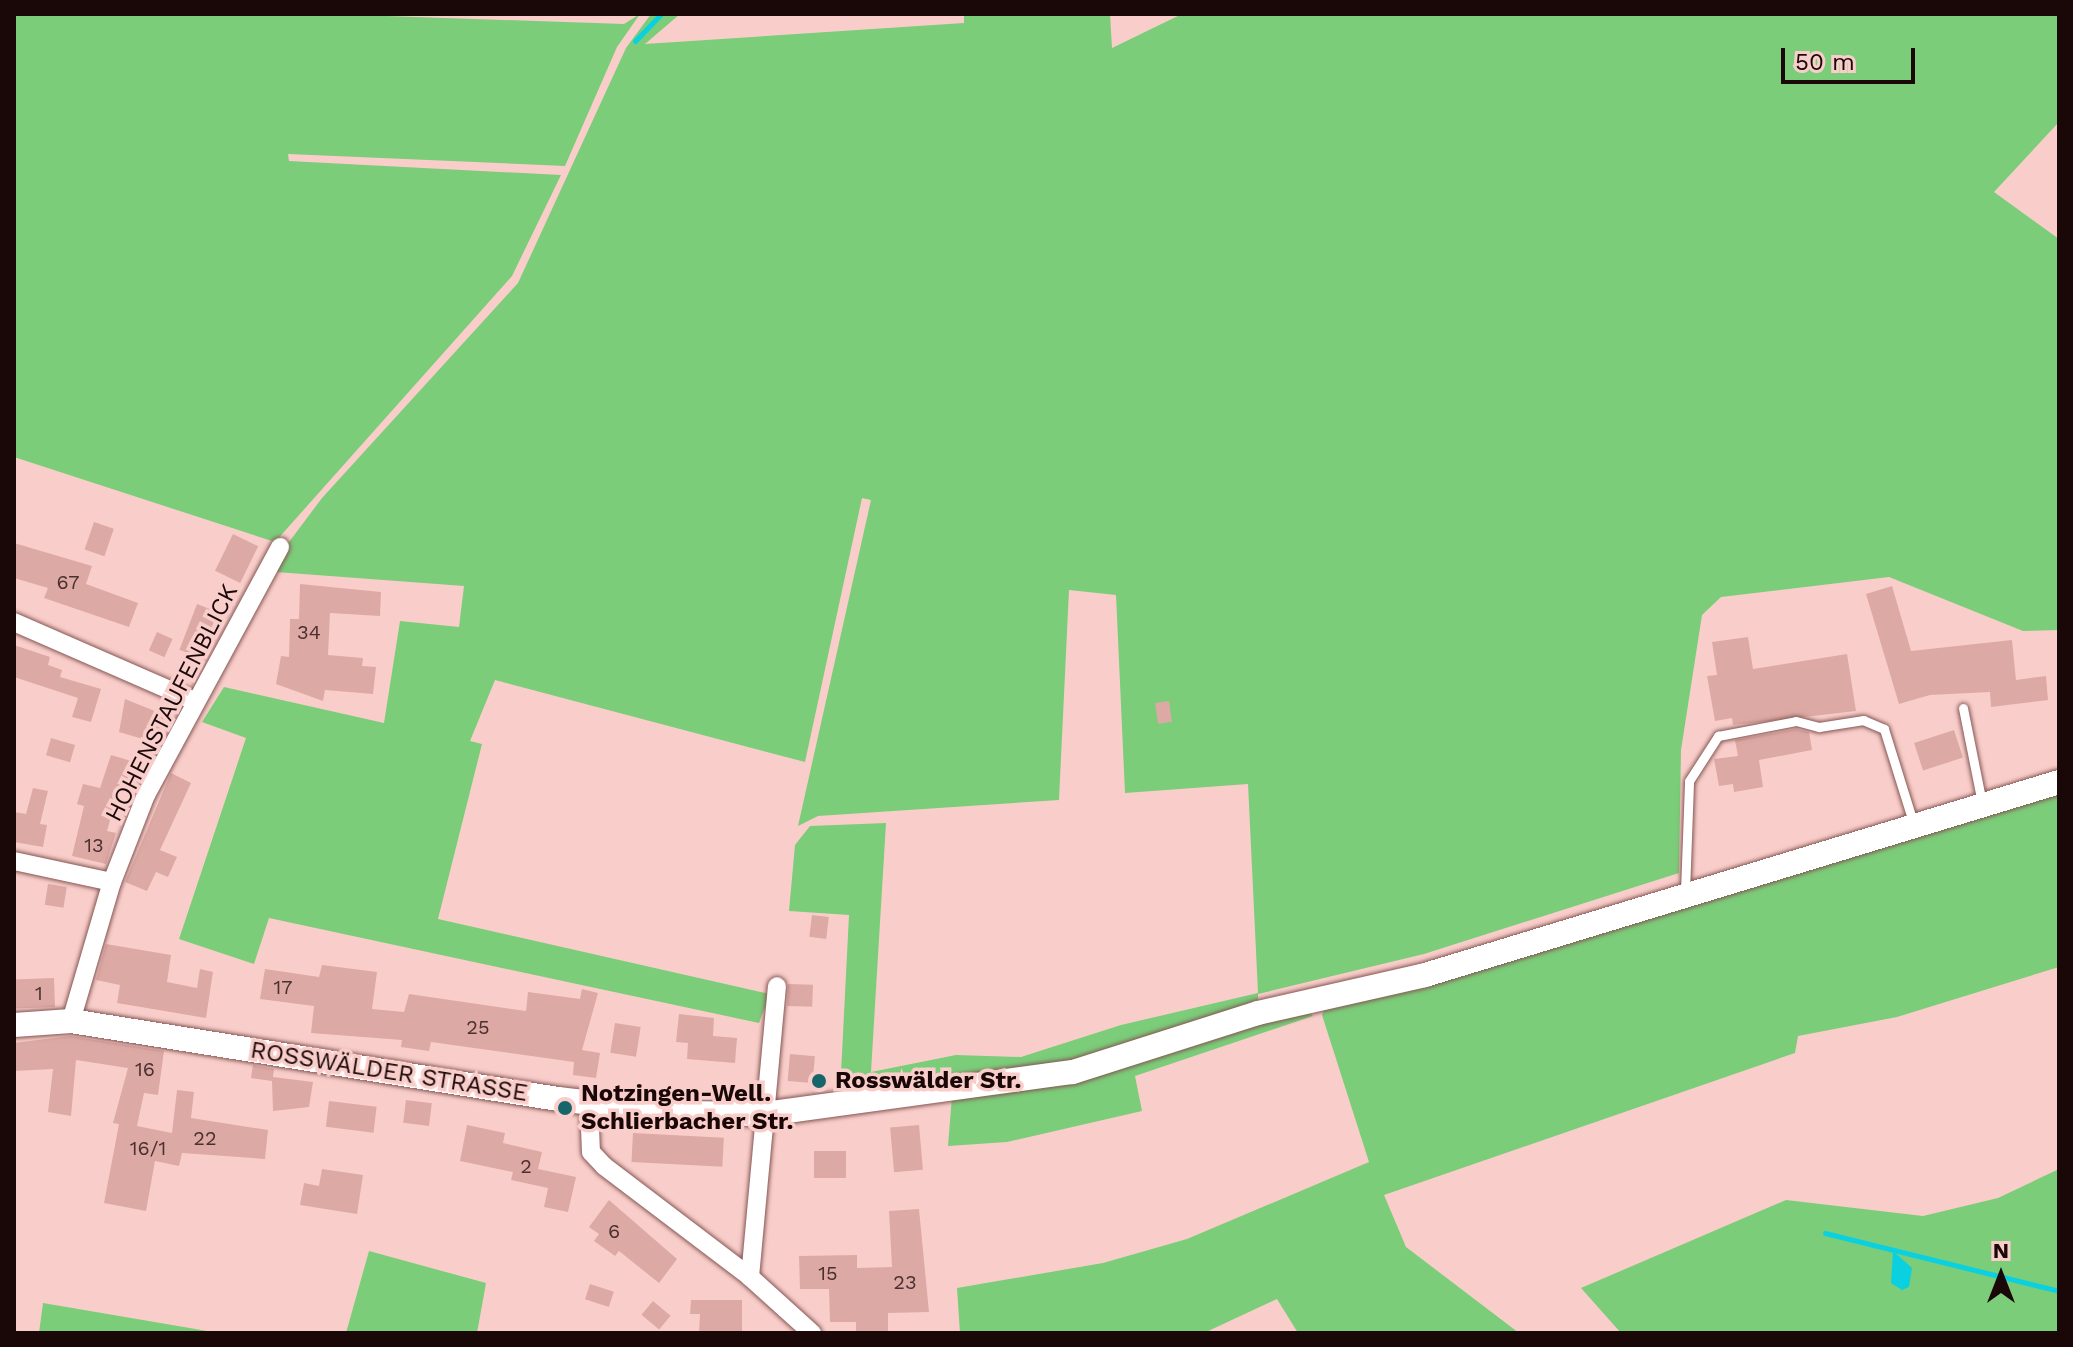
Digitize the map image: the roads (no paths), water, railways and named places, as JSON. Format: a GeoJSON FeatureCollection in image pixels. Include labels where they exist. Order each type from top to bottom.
{"type":"FeatureCollection","features":[{"type":"Feature","properties":{"kind":"street","name":"HOHENSTAUFENBLICK"},"geometry":{"type":"LineString","coordinates":[[71,1021],[112,882],[146,795],[280,547]]}},
{"type":"Feature","properties":{"kind":"street"},"geometry":{"type":"LineString","coordinates":[[14,622],[195,701]]}},
{"type":"Feature","properties":{"kind":"street","name":"ROSSWÄLDER STRASSE"},"geometry":{"type":"LineString","coordinates":[[14,1025],[71,1021],[589,1103],[765,1114],[1073,1072],[1258,1013],[1425,975],[1913,822],[2059,782]]}},
{"type":"Feature","properties":{"kind":"street"},"geometry":{"type":"LineString","coordinates":[[14,861],[112,882]]}},
{"type":"Feature","properties":{"kind":"street"},"geometry":{"type":"LineString","coordinates":[[750,1277],[777,986]]}},
{"type":"Feature","properties":{"kind":"street"},"geometry":{"type":"LineString","coordinates":[[589,1103],[588,1130],[597,1159],[750,1277],[812,1333]]}},
{"type":"Feature","properties":{"kind":"lane"},"geometry":{"type":"LineString","coordinates":[[1963,708],[1982,803]]}},
{"type":"Feature","properties":{"kind":"lane"},"geometry":{"type":"LineString","coordinates":[[1685,892],[1689,781],[1718,736],[1796,721],[1873,724],[1884,729],[1913,822]]}},
{"type":"Feature","properties":{"kind":"water"},"geometry":{"type":"Polygon","coordinates":[[[1893,1251],[1912,1268],[1909,1287],[1902,1290],[1891,1283],[1893,1251]]]}},
{"type":"Feature","properties":{"kind":"waterway"},"geometry":{"type":"LineString","coordinates":[[635,41],[661,14]]}},
{"type":"Feature","properties":{"kind":"waterway"},"geometry":{"type":"LineString","coordinates":[[1825,1233],[2059,1291]]}},
{"type":"Feature","properties":{"kind":"place","name":"Rosswälder Str."},"geometry":{"type":"Point","coordinates":[819,1081]}},
{"type":"Feature","properties":{"kind":"place","name":"Notzingen-Well. Schlierbacher Str."},"geometry":{"type":"Point","coordinates":[565,1108]}}]}
